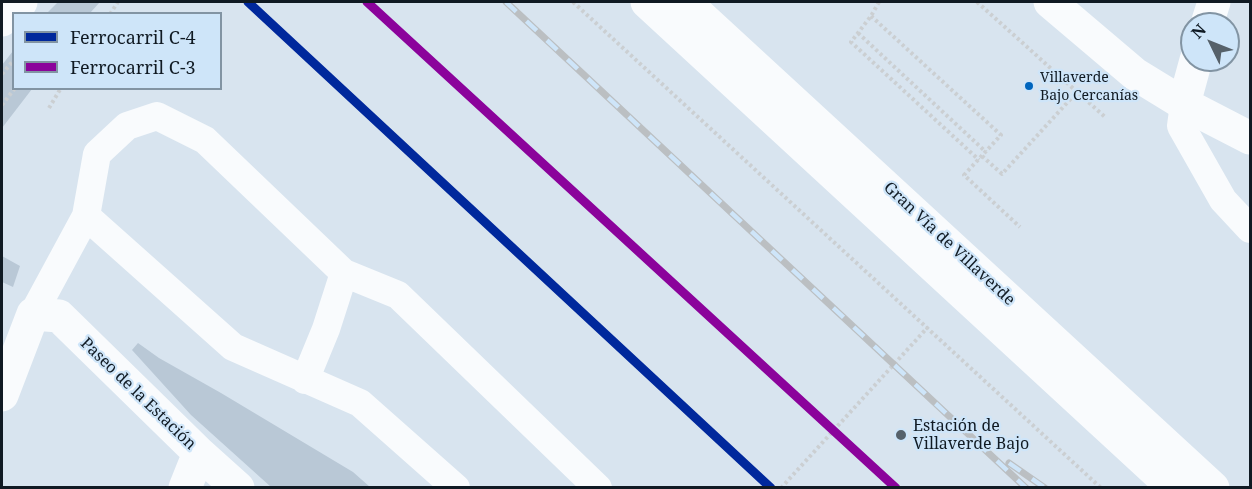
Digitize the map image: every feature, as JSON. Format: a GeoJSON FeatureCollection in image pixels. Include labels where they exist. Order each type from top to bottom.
{"type":"FeatureCollection","features":[{"type":"Feature","properties":{"kind":"street"},"geometry":{"type":"LineString","coordinates":[[2,20],[21,2]]}},
{"type":"Feature","properties":{"kind":"street","name":"Gran Vía de Villaverde"},"geometry":{"type":"LineString","coordinates":[[648,2],[1174,488]]}},
{"type":"Feature","properties":{"kind":"street","name":"Gran Vía de Villaverde"},"geometry":{"type":"LineString","coordinates":[[685,2],[1213,488]]}},
{"type":"Feature","properties":{"kind":"street"},"geometry":{"type":"LineString","coordinates":[[1050,2],[1135,74],[1184,104],[1251,138]]}},
{"type":"Feature","properties":{"kind":"street"},"geometry":{"type":"LineString","coordinates":[[1184,104],[1193,72]]}},
{"type":"Feature","properties":{"kind":"street"},"geometry":{"type":"LineString","coordinates":[[2,395],[33,314]]}},
{"type":"Feature","properties":{"kind":"street","name":"Paseo de la Estación"},"geometry":{"type":"LineString","coordinates":[[33,314],[59,316],[238,488]]}},
{"type":"Feature","properties":{"kind":"street"},"geometry":{"type":"LineString","coordinates":[[185,488],[199,453]]}},
{"type":"Feature","properties":{"kind":"lane"},"geometry":{"type":"LineString","coordinates":[[1184,104],[1181,126],[1223,200],[1251,229]]}},
{"type":"Feature","properties":{"kind":"lane"},"geometry":{"type":"LineString","coordinates":[[33,314],[86,216],[97,154],[127,126],[157,116],[205,140],[345,273],[398,295],[598,488]]}},
{"type":"Feature","properties":{"kind":"lane"},"geometry":{"type":"LineString","coordinates":[[86,216],[233,347],[360,404],[456,488]]}},
{"type":"Feature","properties":{"kind":"lane"},"geometry":{"type":"LineString","coordinates":[[305,380],[326,330],[345,273]]}},
{"type":"Feature","properties":{"kind":"path"},"geometry":{"type":"LineString","coordinates":[[573,2],[1101,488]]}},
{"type":"Feature","properties":{"kind":"path"},"geometry":{"type":"LineString","coordinates":[[879,2],[851,42],[980,158],[1002,174],[1076,93]]}},
{"type":"Feature","properties":{"kind":"path"},"geometry":{"type":"LineString","coordinates":[[977,2],[1105,117]]}},
{"type":"Feature","properties":{"kind":"path"},"geometry":{"type":"LineString","coordinates":[[871,16],[1001,135],[964,175],[1020,227]]}},
{"type":"Feature","properties":{"kind":"path"},"geometry":{"type":"LineString","coordinates":[[858,33],[986,152]]}},
{"type":"Feature","properties":{"kind":"path"},"geometry":{"type":"LineString","coordinates":[[2,74],[12,62]]}},
{"type":"Feature","properties":{"kind":"path"},"geometry":{"type":"LineString","coordinates":[[2,105],[13,90]]}},
{"type":"Feature","properties":{"kind":"path"},"geometry":{"type":"LineString","coordinates":[[49,108],[60,90]]}},
{"type":"Feature","properties":{"kind":"path"},"geometry":{"type":"LineString","coordinates":[[781,488],[928,327]]}},
{"type":"Feature","properties":{"kind":"shaded area"},"geometry":{"type":"Polygon","coordinates":[[[58,2],[100,2],[91,12],[48,12],[58,2]]]}},
{"type":"Feature","properties":{"kind":"shaded area"},"geometry":{"type":"Polygon","coordinates":[[[12,52],[12,90],[31,90],[2,128],[2,65],[12,52]]]}},
{"type":"Feature","properties":{"kind":"shaded area"},"geometry":{"type":"Polygon","coordinates":[[[2,256],[20,266],[13,287],[2,282],[2,256]]]}},
{"type":"Feature","properties":{"kind":"shaded area"},"geometry":{"type":"Polygon","coordinates":[[[138,343],[159,358],[353,472],[370,487],[271,487],[191,415],[132,350],[138,343]]]}},
{"type":"Feature","properties":{"kind":"railway"},"geometry":{"type":"LineString","coordinates":[[506,2],[1026,488]]}},
{"type":"Feature","properties":{"kind":"railway"},"geometry":{"type":"LineString","coordinates":[[1009,463],[1045,488]]}},
{"type":"Feature","properties":{"kind":"rail line","name":"C-4"},"geometry":{"type":"LineString","coordinates":[[248,2],[771,488]]}},
{"type":"Feature","properties":{"kind":"rail line","name":"C-3"},"geometry":{"type":"LineString","coordinates":[[367,2],[896,488]]}},
{"type":"Feature","properties":{"kind":"place","name":"Villaverde Bajo Cercanías"},"geometry":{"type":"Point","coordinates":[1029,86]}},
{"type":"Feature","properties":{"kind":"place","name":"Estación de Villaverde Bajo"},"geometry":{"type":"Point","coordinates":[901,435]}}]}
